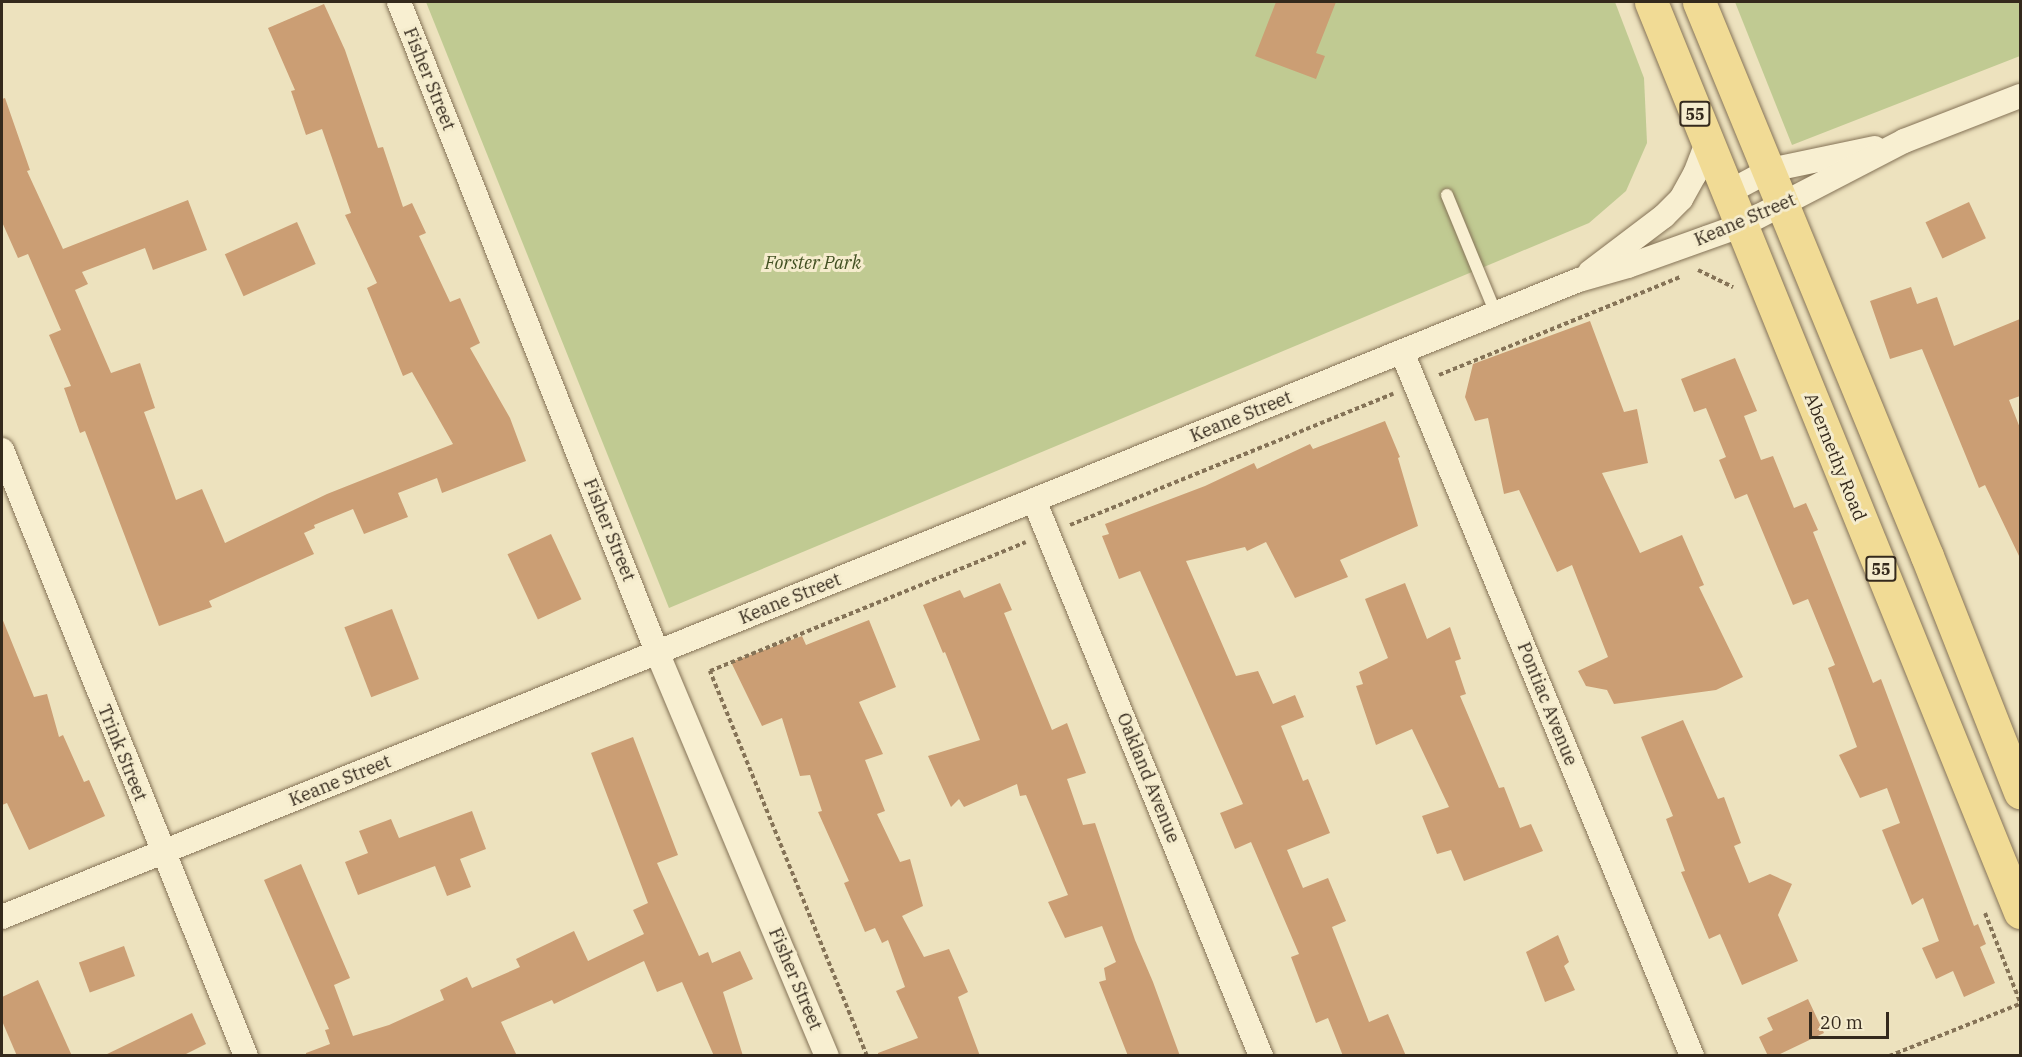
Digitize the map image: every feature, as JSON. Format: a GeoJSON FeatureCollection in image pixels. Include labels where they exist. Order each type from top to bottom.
{"type":"FeatureCollection","features":[{"type":"Feature","properties":{"kind":"main road","name":"Abernethy Road"},"geometry":{"type":"LineString","coordinates":[[1651,2],[2020,912]]}},
{"type":"Feature","properties":{"kind":"main road","name":"55"},"geometry":{"type":"LineString","coordinates":[[1699,2],[1928,556],[2020,792]]}},
{"type":"Feature","properties":{"kind":"street","name":"Fisher Street"},"geometry":{"type":"LineString","coordinates":[[399,2],[657,652],[827,1056]]}},
{"type":"Feature","properties":{"kind":"street","name":"Keane Street"},"geometry":{"type":"LineString","coordinates":[[2,917],[1579,280],[1628,266],[1740,226],[1904,141],[2020,96]]}},
{"type":"Feature","properties":{"kind":"street","name":"Keane Street"},"geometry":{"type":"LineString","coordinates":[[1727,193],[1770,170],[1904,141]]}},
{"type":"Feature","properties":{"kind":"street","name":"Keane Street"},"geometry":{"type":"LineString","coordinates":[[1579,280],[1645,232],[1681,199],[1695,174],[1707,143]]}},
{"type":"Feature","properties":{"kind":"street","name":"Pontiac Avenue"},"geometry":{"type":"LineString","coordinates":[[1402,352],[1692,1056]]}},
{"type":"Feature","properties":{"kind":"street","name":"Trink Street"},"geometry":{"type":"LineString","coordinates":[[2,450],[162,853],[246,1056]]}},
{"type":"Feature","properties":{"kind":"street","name":"Oakland Avenue"},"geometry":{"type":"LineString","coordinates":[[1034,500],[1261,1056]]}},
{"type":"Feature","properties":{"kind":"lane"},"geometry":{"type":"LineString","coordinates":[[1447,195],[1496,314]]}},
{"type":"Feature","properties":{"kind":"path"},"geometry":{"type":"LineString","coordinates":[[867,1056],[710,671],[1700,269],[1738,289]]}},
{"type":"Feature","properties":{"kind":"path"},"geometry":{"type":"LineString","coordinates":[[1889,1056],[2020,1003],[1981,902]]}},
{"type":"Feature","properties":{"kind":"green space","name":"Forster Park"},"geometry":{"type":"Polygon","coordinates":[[[426,2],[1615,2],[1644,78],[1647,143],[1626,191],[1589,223],[669,608],[426,2]]]}},
{"type":"Feature","properties":{"kind":"green space"},"geometry":{"type":"Polygon","coordinates":[[[1735,2],[2020,2],[2020,56],[1792,145],[1735,2]]]}},
{"type":"Feature","properties":{"kind":"building"},"geometry":{"type":"Polygon","coordinates":[[[1276,2],[1336,2],[1316,53],[1325,56],[1316,79],[1255,56],[1276,2]]]}},
{"type":"Feature","properties":{"kind":"building"},"geometry":{"type":"Polygon","coordinates":[[[324,4],[345,50],[378,148],[383,147],[403,207],[412,203],[426,233],[419,236],[450,302],[460,298],[480,343],[470,348],[510,418],[526,461],[442,493],[437,478],[398,493],[408,517],[364,534],[353,509],[314,525],[315,528],[304,533],[314,554],[209,601],[212,607],[159,626],[85,431],[80,433],[64,388],[71,386],[49,335],[61,330],[28,254],[18,258],[2,222],[2,99],[5,98],[30,170],[27,171],[63,249],[188,200],[207,250],[153,270],[145,248],[82,272],[88,284],[75,290],[111,373],[140,363],[155,408],[144,412],[176,500],[202,489],[225,543],[327,494],[453,444],[412,372],[403,376],[367,288],[377,283],[345,215],[351,213],[322,129],[306,135],[291,91],[295,90],[268,28],[324,4]]]}},
{"type":"Feature","properties":{"kind":"building"},"geometry":{"type":"Polygon","coordinates":[[[1969,202],[1986,238],[1942,259],[1925,222],[1969,202]]]}},
{"type":"Feature","properties":{"kind":"building"},"geometry":{"type":"Polygon","coordinates":[[[297,222],[316,264],[244,296],[225,254],[297,222]]]}},
{"type":"Feature","properties":{"kind":"building"},"geometry":{"type":"Polygon","coordinates":[[[1911,287],[1917,304],[1937,297],[1954,346],[2020,319],[2020,396],[2009,400],[2020,428],[2020,558],[1985,485],[1979,488],[1922,349],[1890,359],[1870,301],[1911,287]]]}},
{"type":"Feature","properties":{"kind":"building"},"geometry":{"type":"Polygon","coordinates":[[[1590,321],[1624,412],[1637,409],[1648,463],[1602,473],[1640,553],[1682,535],[1704,585],[1699,587],[1743,677],[1716,690],[1614,704],[1607,690],[1586,686],[1578,671],[1608,657],[1572,565],[1557,572],[1519,490],[1504,494],[1488,418],[1475,421],[1465,397],[1473,364],[1590,321]]]}},
{"type":"Feature","properties":{"kind":"building"},"geometry":{"type":"Polygon","coordinates":[[[1735,358],[1757,411],[1744,416],[1761,460],[1773,456],[1794,508],[1806,503],[1818,530],[1813,532],[1873,683],[1881,679],[1974,926],[1978,924],[1986,944],[1980,947],[1995,983],[1964,997],[1953,971],[1936,979],[1922,948],[1939,941],[1923,898],[1912,905],[1882,830],[1900,823],[1887,788],[1860,798],[1839,755],[1857,747],[1828,668],[1835,665],[1808,599],[1793,605],[1747,494],[1735,499],[1719,460],[1726,457],[1706,408],[1694,412],[1681,379],[1735,358]]]}},
{"type":"Feature","properties":{"kind":"building"},"geometry":{"type":"Polygon","coordinates":[[[1385,421],[1400,457],[1398,458],[1418,526],[1340,560],[1348,577],[1295,598],[1266,542],[1247,551],[1245,547],[1186,561],[1236,676],[1258,671],[1273,704],[1295,695],[1304,717],[1281,726],[1303,781],[1308,779],[1330,833],[1287,850],[1303,888],[1328,878],[1346,921],[1332,927],[1369,1022],[1388,1014],[1406,1056],[1343,1056],[1328,1018],[1316,1023],[1291,957],[1299,954],[1251,842],[1235,849],[1220,813],[1243,804],[1140,571],[1119,579],[1102,536],[1109,534],[1105,524],[1205,486],[1254,463],[1257,469],[1310,444],[1313,449],[1385,421]]]}},
{"type":"Feature","properties":{"kind":"building"},"geometry":{"type":"Polygon","coordinates":[[[551,534],[581,599],[538,620],[507,554],[551,534]]]}},
{"type":"Feature","properties":{"kind":"building"},"geometry":{"type":"Polygon","coordinates":[[[1000,583],[1012,610],[1004,613],[1052,730],[1067,723],[1086,773],[1067,779],[1083,825],[1095,823],[1135,940],[1180,1056],[1128,1056],[1099,982],[1106,980],[1104,968],[1116,962],[1102,926],[1065,938],[1048,902],[1068,895],[1026,795],[1020,796],[1017,784],[964,807],[959,799],[951,807],[928,756],[980,740],[945,652],[943,653],[923,605],[960,590],[964,598],[1000,583]]]}},
{"type":"Feature","properties":{"kind":"building"},"geometry":{"type":"Polygon","coordinates":[[[1405,583],[1427,639],[1450,627],[1461,659],[1455,661],[1466,694],[1460,696],[1499,788],[1504,787],[1520,828],[1531,824],[1543,851],[1464,881],[1451,850],[1437,854],[1422,816],[1449,807],[1412,729],[1376,745],[1356,686],[1363,684],[1359,672],[1388,658],[1365,599],[1405,583]]]}},
{"type":"Feature","properties":{"kind":"building"},"geometry":{"type":"Polygon","coordinates":[[[392,609],[419,679],[371,697],[344,627],[392,609]]]}},
{"type":"Feature","properties":{"kind":"building"},"geometry":{"type":"Polygon","coordinates":[[[2,618],[34,697],[47,694],[59,737],[63,735],[84,782],[89,780],[105,816],[29,850],[7,803],[2,805],[2,618]]]}},
{"type":"Feature","properties":{"kind":"building"},"geometry":{"type":"Polygon","coordinates":[[[869,620],[896,687],[859,702],[883,754],[865,760],[885,811],[877,814],[900,862],[910,859],[923,906],[902,916],[924,957],[949,949],[968,992],[958,997],[980,1056],[878,1056],[878,1053],[918,1038],[896,991],[905,987],[888,940],[882,943],[875,928],[865,932],[844,883],[849,881],[818,812],[822,811],[810,775],[800,776],[782,718],[762,726],[731,662],[802,636],[806,645],[869,620]]]}},
{"type":"Feature","properties":{"kind":"building"},"geometry":{"type":"Polygon","coordinates":[[[1683,720],[1718,799],[1724,797],[1741,843],[1734,846],[1749,883],[1770,874],[1792,884],[1778,915],[1798,961],[1742,985],[1720,934],[1709,939],[1681,872],[1685,871],[1666,819],[1673,816],[1641,737],[1683,720]]]}},
{"type":"Feature","properties":{"kind":"building"},"geometry":{"type":"Polygon","coordinates":[[[633,737],[678,855],[657,863],[699,956],[708,952],[712,963],[740,951],[753,979],[723,992],[743,1056],[714,1056],[682,982],[657,992],[644,961],[554,1004],[552,1000],[501,1022],[517,1056],[306,1056],[306,1053],[330,1044],[325,1030],[329,1029],[264,880],[301,864],[350,978],[334,985],[353,1036],[389,1025],[444,1000],[440,990],[467,977],[472,988],[520,967],[516,959],[574,931],[588,961],[644,934],[633,910],[648,903],[591,753],[633,737]]]}},
{"type":"Feature","properties":{"kind":"building"},"geometry":{"type":"Polygon","coordinates":[[[472,811],[486,849],[460,859],[471,887],[447,896],[435,866],[358,895],[345,862],[368,853],[359,831],[391,819],[399,838],[472,811]]]}},
{"type":"Feature","properties":{"kind":"building"},"geometry":{"type":"Polygon","coordinates":[[[1558,935],[1569,962],[1564,966],[1575,990],[1545,1002],[1526,952],[1558,935]]]}},
{"type":"Feature","properties":{"kind":"building"},"geometry":{"type":"Polygon","coordinates":[[[124,946],[135,976],[90,992],[79,962],[124,946]]]}},
{"type":"Feature","properties":{"kind":"building"},"geometry":{"type":"Polygon","coordinates":[[[38,980],[72,1056],[17,1056],[2,1021],[2,997],[38,980]]]}},
{"type":"Feature","properties":{"kind":"building"},"geometry":{"type":"Polygon","coordinates":[[[1808,999],[1824,1033],[1776,1056],[1768,1056],[1759,1037],[1773,1030],[1767,1018],[1808,999]]]}},
{"type":"Feature","properties":{"kind":"building"},"geometry":{"type":"Polygon","coordinates":[[[192,1013],[206,1044],[182,1056],[103,1056],[192,1013]]]}}]}
